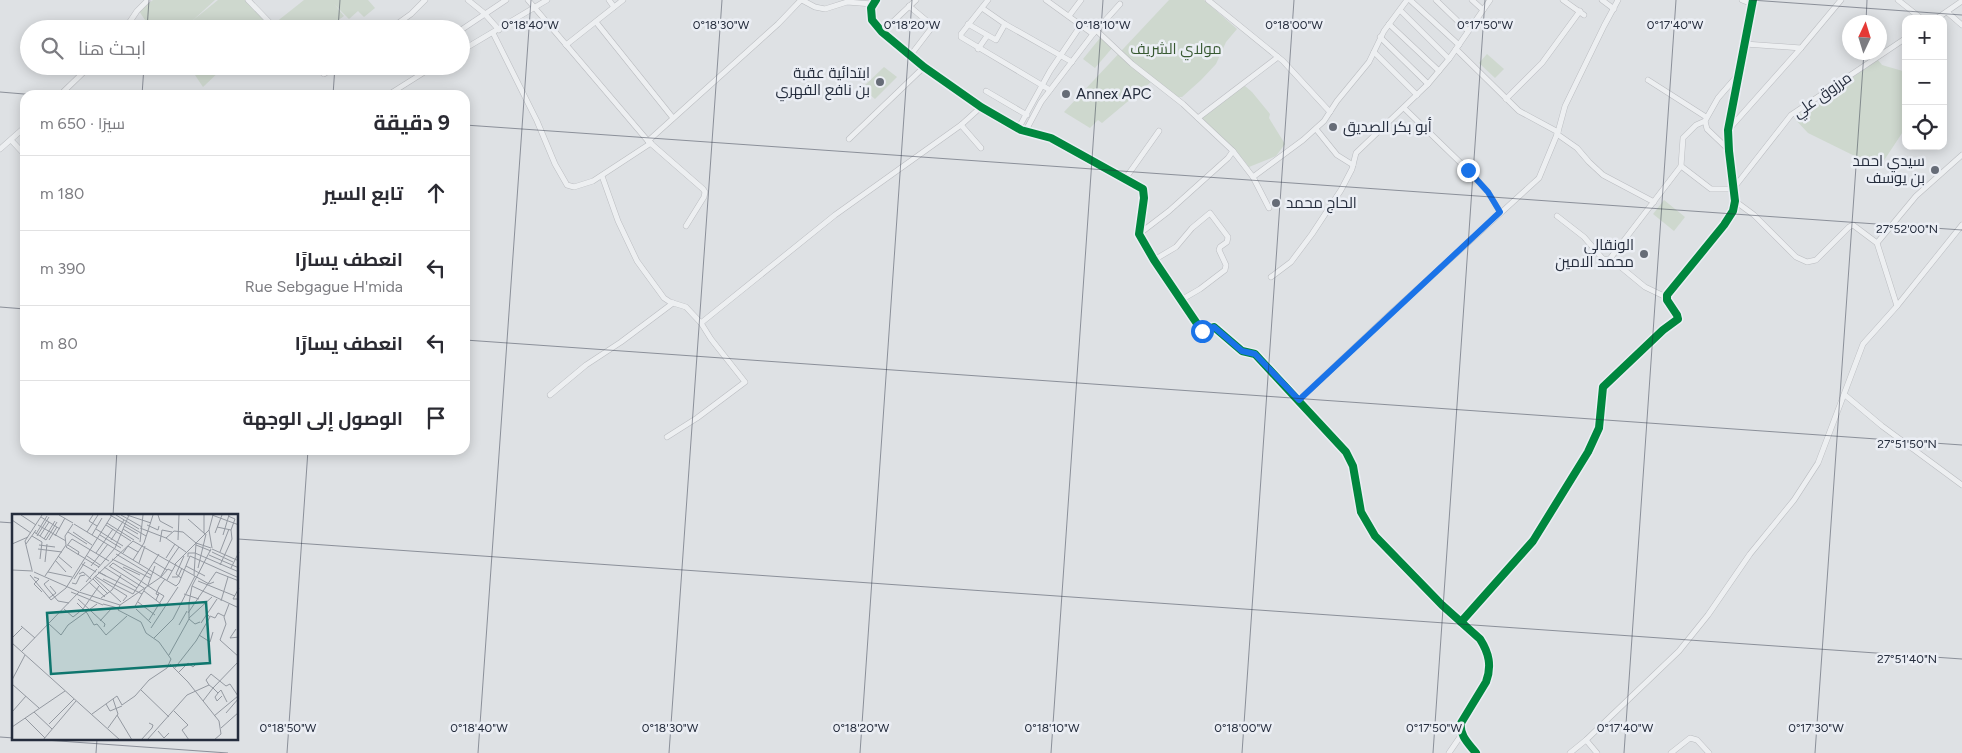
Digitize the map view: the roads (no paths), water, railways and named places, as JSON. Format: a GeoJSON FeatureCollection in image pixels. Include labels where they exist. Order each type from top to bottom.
{"type":"FeatureCollection","features":[{"type":"Feature","properties":{"kind":"street"},"geometry":{"type":"LineString","coordinates":[[130,20],[136,11],[148,0]]}},
{"type":"Feature","properties":{"kind":"street"},"geometry":{"type":"LineString","coordinates":[[248,0],[267,20]]}},
{"type":"Feature","properties":{"kind":"street"},"geometry":{"type":"LineString","coordinates":[[403,20],[412,14],[425,0]]}},
{"type":"Feature","properties":{"kind":"street"},"geometry":{"type":"LineString","coordinates":[[468,0],[484,13],[498,30]]}},
{"type":"Feature","properties":{"kind":"street"},"geometry":{"type":"LineString","coordinates":[[470,23],[506,0]]}},
{"type":"Feature","properties":{"kind":"street"},"geometry":{"type":"LineString","coordinates":[[528,0],[650,142],[705,192],[704,197],[686,226]]}},
{"type":"Feature","properties":{"kind":"street"},"geometry":{"type":"LineString","coordinates":[[470,46],[547,0]]}},
{"type":"Feature","properties":{"kind":"street"},"geometry":{"type":"LineString","coordinates":[[609,0],[614,7]]}},
{"type":"Feature","properties":{"kind":"street"},"geometry":{"type":"LineString","coordinates":[[566,45],[624,0]]}},
{"type":"Feature","properties":{"kind":"street"},"geometry":{"type":"LineString","coordinates":[[493,34],[537,121],[565,183],[574,187],[602,176],[650,142],[673,118],[736,63],[801,0],[815,7],[826,9],[847,2],[874,2],[871,16],[882,32],[924,67],[981,107],[1018,129],[1051,138],[1140,187],[1144,191],[1139,234],[1154,260],[1202,331],[1214,327],[1242,351],[1255,354],[1299,400],[1350,458],[1361,512],[1375,536],[1442,605],[1480,639],[1488,656],[1490,666],[1486,682],[1461,723],[1462,734],[1476,753]]}},
{"type":"Feature","properties":{"kind":"street"},"geometry":{"type":"LineString","coordinates":[[882,32],[916,0]]}},
{"type":"Feature","properties":{"kind":"street"},"geometry":{"type":"LineString","coordinates":[[988,0],[968,24],[961,37],[1050,90]]}},
{"type":"Feature","properties":{"kind":"street"},"geometry":{"type":"LineString","coordinates":[[1046,0],[1081,25],[1095,32],[1183,104],[1233,150],[1253,177],[1269,208]]}},
{"type":"Feature","properties":{"kind":"street"},"geometry":{"type":"LineString","coordinates":[[1069,16],[1081,0]]}},
{"type":"Feature","properties":{"kind":"street"},"geometry":{"type":"LineString","coordinates":[[1208,0],[1278,57],[1330,112]]}},
{"type":"Feature","properties":{"kind":"street"},"geometry":{"type":"LineString","coordinates":[[1253,177],[1316,129],[1369,62],[1380,37],[1410,0],[1506,99],[1527,116],[1557,133],[1578,148],[1589,162],[1603,174],[1654,202]]}},
{"type":"Feature","properties":{"kind":"street"},"geometry":{"type":"LineString","coordinates":[[1436,0],[1468,31]]}},
{"type":"Feature","properties":{"kind":"street"},"geometry":{"type":"LineString","coordinates":[[1472,0],[1483,10]]}},
{"type":"Feature","properties":{"kind":"street"},"geometry":{"type":"LineString","coordinates":[[1271,277],[1292,262],[1306,242],[1341,190],[1358,151],[1428,84],[1449,59],[1490,0]]}},
{"type":"Feature","properties":{"kind":"street"},"geometry":{"type":"LineString","coordinates":[[1506,99],[1542,63],[1582,13],[1563,0]]}},
{"type":"Feature","properties":{"kind":"street"},"geometry":{"type":"LineString","coordinates":[[1602,0],[1614,9]]}},
{"type":"Feature","properties":{"kind":"street"},"geometry":{"type":"LineString","coordinates":[[1299,400],[1542,174],[1565,106],[1618,0]]}},
{"type":"Feature","properties":{"kind":"street"},"geometry":{"type":"LineString","coordinates":[[1666,297],[1724,226],[1733,211],[1735,200],[1728,130],[1752,2],[1742,0]]}},
{"type":"Feature","properties":{"kind":"street"},"geometry":{"type":"LineString","coordinates":[[1728,130],[1801,48],[1840,0]]}},
{"type":"Feature","properties":{"kind":"street"},"geometry":{"type":"LineString","coordinates":[[1898,0],[1917,15]]}},
{"type":"Feature","properties":{"kind":"street"},"geometry":{"type":"LineString","coordinates":[[1942,15],[1962,1]]}},
{"type":"Feature","properties":{"kind":"street"},"geometry":{"type":"LineString","coordinates":[[1026,132],[1036,110],[1050,90],[1095,32],[1120,4]]}},
{"type":"Feature","properties":{"kind":"street"},"geometry":{"type":"LineString","coordinates":[[909,6],[933,26],[910,56]]}},
{"type":"Feature","properties":{"kind":"street"},"geometry":{"type":"LineString","coordinates":[[982,8],[1005,24],[1072,62]]}},
{"type":"Feature","properties":{"kind":"street"},"geometry":{"type":"LineString","coordinates":[[1400,10],[1449,59]]}},
{"type":"Feature","properties":{"kind":"street"},"geometry":{"type":"LineString","coordinates":[[1946,12],[1962,25]]}},
{"type":"Feature","properties":{"kind":"street"},"geometry":{"type":"LineString","coordinates":[[596,22],[673,118]]}},
{"type":"Feature","properties":{"kind":"street"},"geometry":{"type":"LineString","coordinates":[[968,24],[996,40],[1005,24]]}},
{"type":"Feature","properties":{"kind":"street"},"geometry":{"type":"LineString","coordinates":[[1389,24],[1439,71]]}},
{"type":"Feature","properties":{"kind":"street"},"geometry":{"type":"LineString","coordinates":[[1018,129],[1041,86],[1081,25]]}},
{"type":"Feature","properties":{"kind":"street"},"geometry":{"type":"LineString","coordinates":[[978,48],[987,36]]}},
{"type":"Feature","properties":{"kind":"street"},"geometry":{"type":"LineString","coordinates":[[1380,37],[1428,84]]}},
{"type":"Feature","properties":{"kind":"street","name":"مرزوق علي"},"geometry":{"type":"LineString","coordinates":[[1733,189],[1791,115],[1902,41]]}},
{"type":"Feature","properties":{"kind":"street"},"geometry":{"type":"LineString","coordinates":[[1745,44],[1801,48]]}},
{"type":"Feature","properties":{"kind":"street"},"geometry":{"type":"LineString","coordinates":[[1374,52],[1417,95]]}},
{"type":"Feature","properties":{"kind":"street"},"geometry":{"type":"LineString","coordinates":[[1198,118],[1278,57]]}},
{"type":"Feature","properties":{"kind":"street"},"geometry":{"type":"LineString","coordinates":[[848,139],[924,67]]}},
{"type":"Feature","properties":{"kind":"street"},"geometry":{"type":"LineString","coordinates":[[1557,216],[1584,237],[1605,260],[1611,259],[1681,166],[1683,138],[1696,125],[1706,119],[1718,98],[1739,74]]}},
{"type":"Feature","properties":{"kind":"street"},"geometry":{"type":"LineString","coordinates":[[65,90],[81,75]]}},
{"type":"Feature","properties":{"kind":"street"},"geometry":{"type":"LineString","coordinates":[[413,78],[416,75]]}},
{"type":"Feature","properties":{"kind":"street"},"geometry":{"type":"LineString","coordinates":[[395,90],[418,75]]}},
{"type":"Feature","properties":{"kind":"street"},"geometry":{"type":"LineString","coordinates":[[1648,80],[1706,119]]}},
{"type":"Feature","properties":{"kind":"street"},"geometry":{"type":"LineString","coordinates":[[986,91],[1027,115]]}},
{"type":"Feature","properties":{"kind":"street"},"geometry":{"type":"LineString","coordinates":[[701,323],[835,215],[961,125],[981,107]]}},
{"type":"Feature","properties":{"kind":"street"},"geometry":{"type":"LineString","coordinates":[[1404,108],[1468,170],[1488,192],[1500,212]]}},
{"type":"Feature","properties":{"kind":"street"},"geometry":{"type":"LineString","coordinates":[[1706,119],[1707,129],[1729,151]]}},
{"type":"Feature","properties":{"kind":"street"},"geometry":{"type":"LineString","coordinates":[[961,125],[981,148]]}},
{"type":"Feature","properties":{"kind":"street"},"geometry":{"type":"LineString","coordinates":[[1316,129],[1337,154],[1353,165]]}},
{"type":"Feature","properties":{"kind":"street"},"geometry":{"type":"LineString","coordinates":[[1125,179],[1159,131]]}},
{"type":"Feature","properties":{"kind":"street"},"geometry":{"type":"LineString","coordinates":[[0,149],[20,132]]}},
{"type":"Feature","properties":{"kind":"street"},"geometry":{"type":"LineString","coordinates":[[11,140],[20,150]]}},
{"type":"Feature","properties":{"kind":"street"},"geometry":{"type":"LineString","coordinates":[[1139,234],[1169,211],[1228,158],[1233,150]]}},
{"type":"Feature","properties":{"kind":"street"},"geometry":{"type":"LineString","coordinates":[[1877,243],[1916,196],[1962,155]]}},
{"type":"Feature","properties":{"kind":"street"},"geometry":{"type":"LineString","coordinates":[[1681,166],[1711,189],[1733,189]]}},
{"type":"Feature","properties":{"kind":"street"},"geometry":{"type":"LineString","coordinates":[[602,176],[618,221],[636,262],[664,298],[673,303],[686,306],[745,382],[697,418],[666,437]]}},
{"type":"Feature","properties":{"kind":"street"},"geometry":{"type":"LineString","coordinates":[[1735,200],[1754,215],[1796,257],[1806,262],[1816,260],[1853,225],[1877,243],[1897,306]]}},
{"type":"Feature","properties":{"kind":"street"},"geometry":{"type":"LineString","coordinates":[[1154,260],[1176,247],[1192,228],[1210,213],[1228,237],[1227,242],[1219,250],[1226,264],[1225,270],[1200,289],[1181,300]]}},
{"type":"Feature","properties":{"kind":"street"},"geometry":{"type":"LineString","coordinates":[[1570,753],[1679,651],[1708,615],[1750,554],[1794,500],[1818,463],[1845,395],[1856,358],[1863,344],[1897,306],[1962,225]]}},
{"type":"Feature","properties":{"kind":"street"},"geometry":{"type":"LineString","coordinates":[[1461,622],[1533,541],[1584,459],[1599,428],[1603,387],[1663,330],[1678,319],[1666,297],[1645,286],[1611,259]]}},
{"type":"Feature","properties":{"kind":"street"},"geometry":{"type":"LineString","coordinates":[[550,395],[586,365],[621,342],[673,303]]}},
{"type":"Feature","properties":{"kind":"street"},"geometry":{"type":"LineString","coordinates":[[1845,395],[1882,426],[1962,486]]}},
{"type":"Feature","properties":{"kind":"street"},"geometry":{"type":"LineString","coordinates":[[1449,753],[1462,734]]}},
{"type":"Feature","properties":{"kind":"street"},"geometry":{"type":"LineString","coordinates":[[1671,753],[1690,738],[1697,740],[1709,753]]}},
{"type":"Feature","properties":{"kind":"street"},"geometry":{"type":"LineString","coordinates":[[1586,740],[1597,753]]}},
{"type":"Feature","properties":{"kind":"place","name":"ابتدائية عقبة بن نافع الفهري"},"geometry":{"type":"Point","coordinates":[880,82]}},
{"type":"Feature","properties":{"kind":"place","name":"Annex APC"},"geometry":{"type":"Point","coordinates":[1066,94]}},
{"type":"Feature","properties":{"kind":"place","name":"أبو بكر الصديق"},"geometry":{"type":"Point","coordinates":[1333,127]}},
{"type":"Feature","properties":{"kind":"place","name":"سيدي احمد بن يوسف"},"geometry":{"type":"Point","coordinates":[1935,170]}},
{"type":"Feature","properties":{"kind":"place","name":"الحاج محمد"},"geometry":{"type":"Point","coordinates":[1276,203]}},
{"type":"Feature","properties":{"kind":"place","name":"الونقالي محمد الامين"},"geometry":{"type":"Point","coordinates":[1644,254]}},
{"type":"Feature","properties":{"kind":"park label","name":"مولاي الشريف"},"geometry":{"type":"Point","coordinates":[1176,49]}}]}
